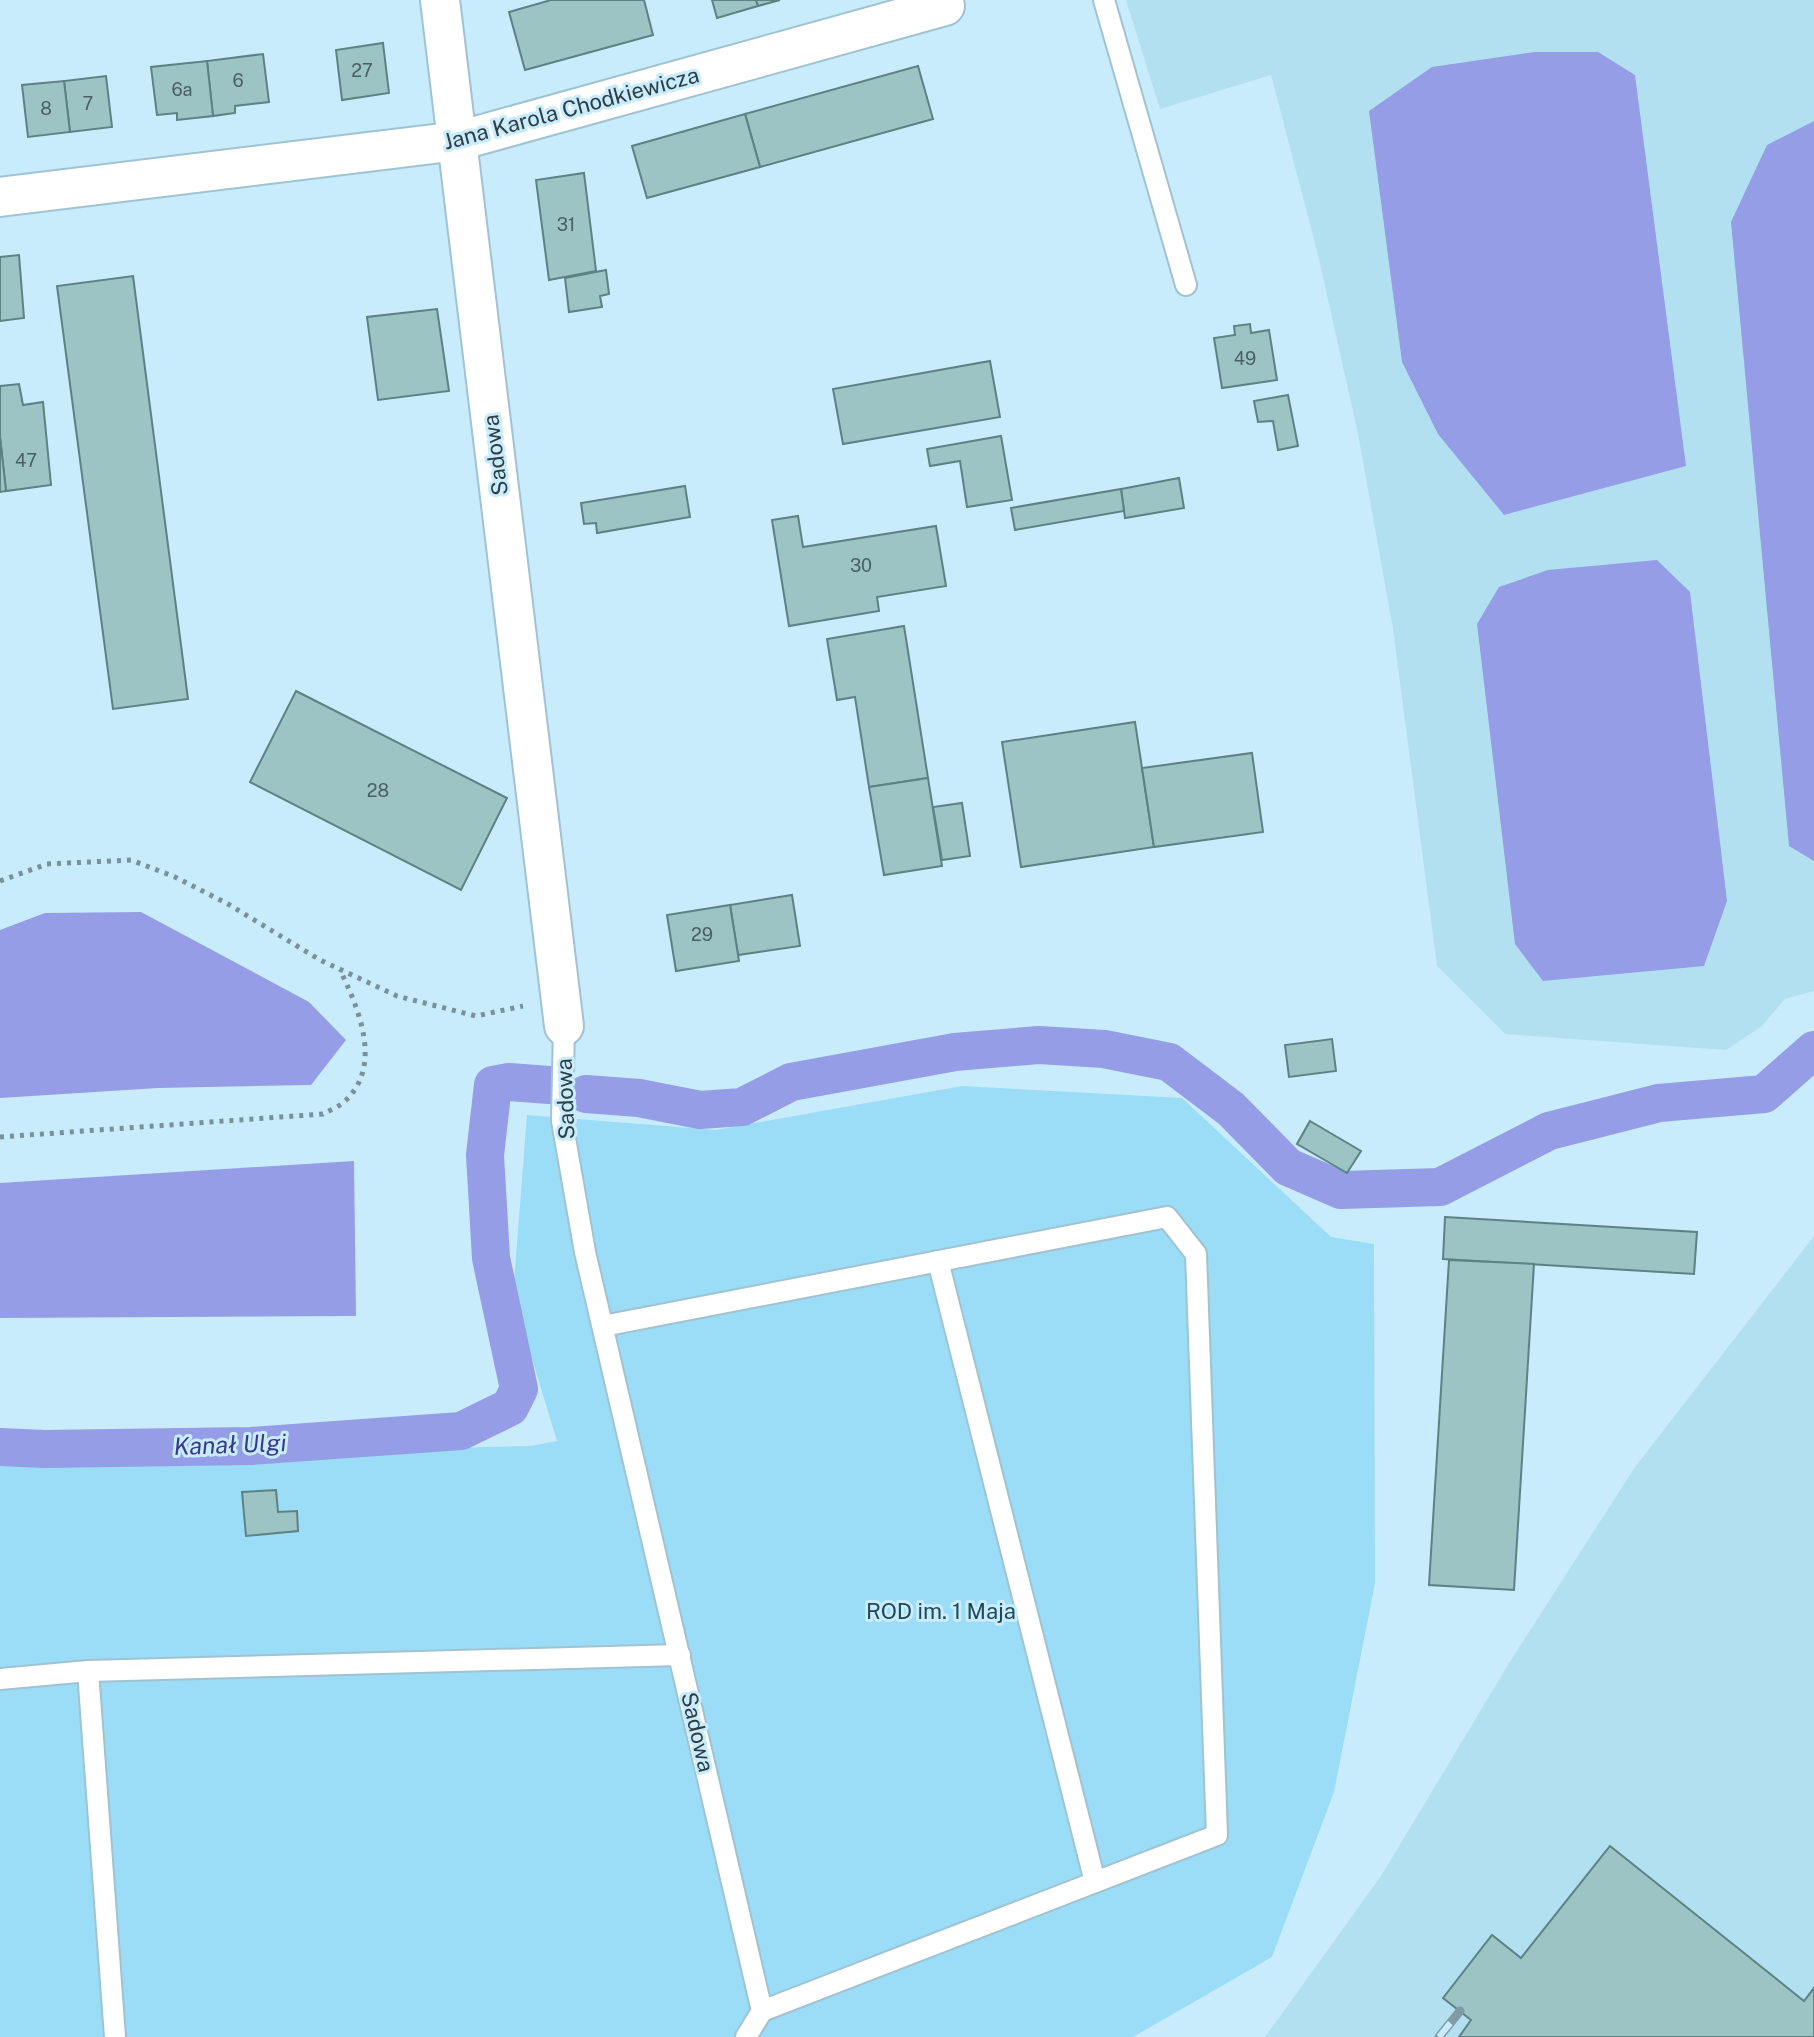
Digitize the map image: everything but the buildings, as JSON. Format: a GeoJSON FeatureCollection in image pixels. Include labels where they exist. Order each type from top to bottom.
{"type":"FeatureCollection","features":[{"type":"Feature","properties":{"kind":"street","name":"Sadowa"},"geometry":{"type":"LineString","coordinates":[[440,0],[562,1012]]}},
{"type":"Feature","properties":{"kind":"street","name":"Jana Karola Chodkiewicza"},"geometry":{"type":"LineString","coordinates":[[0,197],[458,141],[957,3]]}},
{"type":"Feature","properties":{"kind":"lane"},"geometry":{"type":"LineString","coordinates":[[1104,0],[1186,285]]}},
{"type":"Feature","properties":{"kind":"lane","name":"Sadowa"},"geometry":{"type":"LineString","coordinates":[[562,1012],[562,1121],[585,1252],[762,2011]]}},
{"type":"Feature","properties":{"kind":"lane"},"geometry":{"type":"LineString","coordinates":[[603,1326],[1167,1217],[1196,1254],[1217,1835],[762,2011],[746,2037]]}},
{"type":"Feature","properties":{"kind":"lane"},"geometry":{"type":"LineString","coordinates":[[938,1261],[1095,1882]]}},
{"type":"Feature","properties":{"kind":"lane"},"geometry":{"type":"LineString","coordinates":[[0,1679],[88,1671],[680,1655]]}},
{"type":"Feature","properties":{"kind":"lane"},"geometry":{"type":"LineString","coordinates":[[88,1671],[115,2037]]}},
{"type":"Feature","properties":{"kind":"path"},"geometry":{"type":"LineString","coordinates":[[0,881],[47,864],[131,860],[175,877],[228,904],[320,960],[397,996],[476,1016],[562,1012]]}},
{"type":"Feature","properties":{"kind":"path"},"geometry":{"type":"LineString","coordinates":[[0,1137],[323,1114],[346,1101],[366,1069],[358,1014],[340,969]]}},
{"type":"Feature","properties":{"kind":"shaded area"},"geometry":{"type":"Polygon","coordinates":[[[1126,0],[1814,0],[1814,991],[1785,999],[1762,1026],[1726,1050],[1505,1034],[1437,966],[1393,629],[1358,434],[1318,255],[1271,75],[1160,109],[1126,0]]]}},
{"type":"Feature","properties":{"kind":"shaded area"},"geometry":{"type":"Polygon","coordinates":[[[1814,1236],[1814,2037],[1265,2037],[1381,1876],[1511,1660],[1635,1467],[1814,1236]]]}},
{"type":"Feature","properties":{"kind":"green space","name":"ROD im. 1 Maja"},"geometry":{"type":"Polygon","coordinates":[[[962,1086],[1182,1098],[1331,1237],[1374,1244],[1375,1583],[1334,1792],[1272,1957],[1133,2037],[0,2037],[0,1454],[135,1455],[531,1446],[557,1441],[513,1296],[527,1115],[716,1130],[962,1086]]]}},
{"type":"Feature","properties":{"kind":"water"},"geometry":{"type":"Polygon","coordinates":[[[1535,52],[1598,52],[1635,75],[1686,466],[1504,515],[1438,434],[1402,362],[1369,111],[1432,67],[1535,52]]]}},
{"type":"Feature","properties":{"kind":"water"},"geometry":{"type":"Polygon","coordinates":[[[1814,121],[1814,861],[1789,846],[1731,222],[1767,145],[1814,121]]]}},
{"type":"Feature","properties":{"kind":"water"},"geometry":{"type":"Polygon","coordinates":[[[1657,560],[1690,592],[1727,901],[1704,966],[1543,981],[1515,944],[1477,624],[1499,587],[1548,570],[1657,560]]]}},
{"type":"Feature","properties":{"kind":"water"},"geometry":{"type":"Polygon","coordinates":[[[141,912],[309,1002],[346,1040],[311,1085],[158,1088],[0,1098],[0,930],[45,913],[141,912]]]}},
{"type":"Feature","properties":{"kind":"water"},"geometry":{"type":"Polygon","coordinates":[[[354,1161],[356,1316],[0,1318],[0,1183],[354,1161]]]}},
{"type":"Feature","properties":{"kind":"waterway"},"geometry":{"type":"LineString","coordinates":[[586,1094],[639,1098],[700,1110],[742,1107],[791,1082],[955,1052],[1039,1045],[1104,1049],[1169,1062],[1231,1109],[1288,1167],[1341,1190],[1440,1187],[1549,1131],[1659,1103],[1764,1094],[1814,1050]]}},
{"type":"Feature","properties":{"kind":"waterway","name":"Kanał Ulgi"},"geometry":{"type":"LineString","coordinates":[[0,1447],[251,1446],[461,1431],[510,1407],[519,1389],[491,1258],[485,1155],[493,1085],[509,1082],[549,1085]]}},
{"type":"Feature","properties":{"kind":"railway"},"geometry":{"type":"LineString","coordinates":[[1439,2037],[1460,2011]]}}]}
